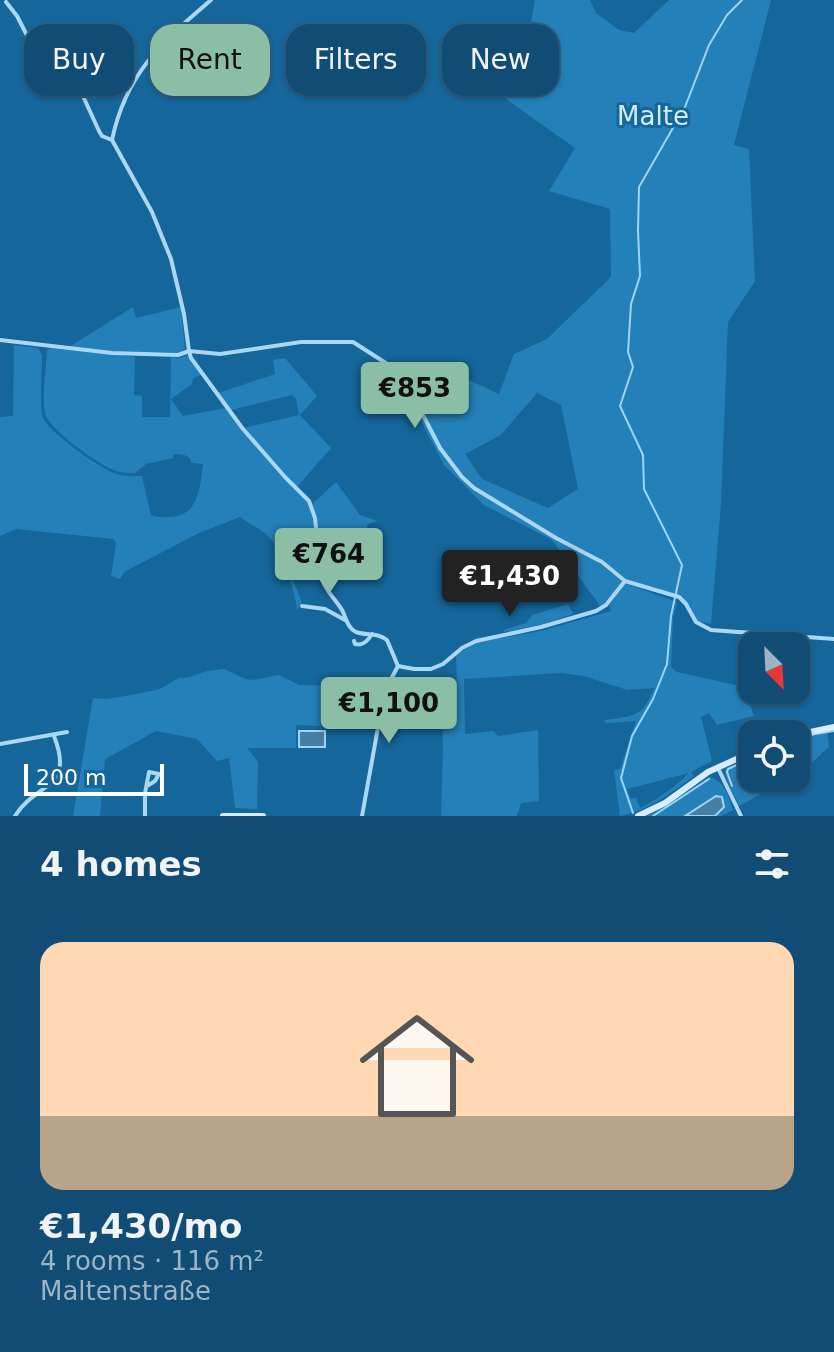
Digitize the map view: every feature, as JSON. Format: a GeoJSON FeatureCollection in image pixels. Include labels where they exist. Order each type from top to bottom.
{"type":"FeatureCollection","features":[{"type":"Feature","properties":{"kind":"main road"},"geometry":{"type":"LineString","coordinates":[[810,732],[834,727]]}},
{"type":"Feature","properties":{"kind":"main road"},"geometry":{"type":"LineString","coordinates":[[638,816],[665,803],[717,767],[738,758]]}},
{"type":"Feature","properties":{"kind":"main road"},"geometry":{"type":"LineString","coordinates":[[223,816],[263,816]]}},
{"type":"Feature","properties":{"kind":"street"},"geometry":{"type":"LineString","coordinates":[[112,140],[115,124],[136,75],[163,42],[211,0]]}},
{"type":"Feature","properties":{"kind":"street"},"geometry":{"type":"LineString","coordinates":[[6,2],[34,49],[59,37],[99,131],[102,136],[112,140],[152,212],[171,259],[191,358],[243,429],[312,506],[322,582],[343,611],[345,620]]}},
{"type":"Feature","properties":{"kind":"street"},"geometry":{"type":"LineString","coordinates":[[0,340],[112,353],[178,355],[189,351],[220,354],[301,342],[353,342],[401,376],[440,448],[474,488],[602,562],[625,581],[675,596],[686,604],[696,622],[711,630],[834,639]]}},
{"type":"Feature","properties":{"kind":"street"},"geometry":{"type":"LineString","coordinates":[[398,666],[431,669],[476,641],[596,611],[606,605],[625,581]]}},
{"type":"Feature","properties":{"kind":"street"},"geometry":{"type":"LineString","coordinates":[[302,606],[329,611],[345,620],[356,632],[382,636],[387,640],[398,666]]}},
{"type":"Feature","properties":{"kind":"street"},"geometry":{"type":"LineString","coordinates":[[354,641],[359,645],[366,643],[372,634]]}},
{"type":"Feature","properties":{"kind":"street"},"geometry":{"type":"LineString","coordinates":[[362,816],[379,722],[389,683],[398,666]]}},
{"type":"Feature","properties":{"kind":"street"},"geometry":{"type":"LineString","coordinates":[[0,744],[67,732]]}},
{"type":"Feature","properties":{"kind":"street"},"geometry":{"type":"LineString","coordinates":[[15,816],[58,774],[61,760],[54,736]]}},
{"type":"Feature","properties":{"kind":"street"},"geometry":{"type":"LineString","coordinates":[[717,767],[741,816]]}},
{"type":"Feature","properties":{"kind":"street"},"geometry":{"type":"LineString","coordinates":[[145,816],[147,786]]}},
{"type":"Feature","properties":{"kind":"green space","name":"Malte"},"geometry":{"type":"Polygon","coordinates":[[[535,0],[590,0],[596,13],[619,30],[634,33],[669,0],[771,0],[734,145],[749,149],[755,281],[728,322],[721,504],[711,624],[698,621],[690,606],[679,596],[626,579],[600,559],[598,562],[623,582],[601,607],[552,540],[484,505],[444,465],[412,404],[406,375],[433,384],[445,369],[499,394],[514,354],[547,339],[611,277],[610,209],[549,191],[575,148],[502,96],[559,96],[559,24],[531,24],[535,0]],[[537,393],[501,435],[465,454],[482,479],[548,508],[578,489],[561,405],[537,393]]]}},
{"type":"Feature","properties":{"kind":"green space"},"geometry":{"type":"Polygon","coordinates":[[[133,307],[136,318],[181,307],[185,349],[178,353],[69,347],[133,307]]]}},
{"type":"Feature","properties":{"kind":"green space"},"geometry":{"type":"Polygon","coordinates":[[[14,345],[38,348],[42,355],[41,405],[43,418],[48,425],[100,466],[123,476],[142,476],[151,515],[160,517],[180,515],[192,506],[199,491],[203,464],[191,463],[190,458],[177,454],[173,458],[146,464],[135,473],[123,472],[111,469],[84,452],[54,428],[45,413],[47,350],[135,357],[134,395],[142,396],[142,417],[170,417],[171,357],[188,355],[201,375],[193,378],[192,384],[171,399],[183,416],[226,408],[241,430],[307,500],[313,515],[316,539],[285,546],[302,602],[297,610],[294,593],[277,549],[264,533],[240,517],[199,533],[124,572],[120,579],[111,576],[114,539],[16,529],[0,536],[0,417],[13,416],[14,345]]]}},
{"type":"Feature","properties":{"kind":"green space"},"geometry":{"type":"Polygon","coordinates":[[[285,358],[317,396],[300,415],[331,448],[297,487],[243,428],[299,415],[296,399],[292,395],[231,410],[218,393],[275,374],[273,360],[285,358]]]}},
{"type":"Feature","properties":{"kind":"green space"},"geometry":{"type":"Polygon","coordinates":[[[336,482],[360,515],[377,521],[368,524],[363,538],[358,542],[349,537],[343,539],[336,549],[320,554],[317,518],[312,504],[336,482]]]}},
{"type":"Feature","properties":{"kind":"green space"},"geometry":{"type":"Polygon","coordinates":[[[624,584],[677,602],[673,617],[671,667],[677,672],[738,686],[738,704],[750,704],[754,716],[717,725],[709,713],[701,717],[712,761],[691,772],[694,776],[659,800],[640,810],[620,816],[614,770],[620,769],[636,721],[603,721],[640,711],[654,688],[627,690],[584,676],[561,673],[464,679],[465,734],[493,731],[498,736],[538,730],[539,801],[521,803],[517,816],[441,816],[441,690],[457,689],[456,655],[477,642],[541,631],[611,611],[609,606],[624,584]],[[689,773],[627,789],[640,808],[666,793],[689,773]]]}},
{"type":"Feature","properties":{"kind":"green space"},"geometry":{"type":"Polygon","coordinates":[[[568,604],[573,614],[504,632],[526,623],[532,615],[568,604]]]}},
{"type":"Feature","properties":{"kind":"green space"},"geometry":{"type":"Polygon","coordinates":[[[224,669],[252,680],[279,675],[299,685],[357,686],[346,727],[296,725],[296,748],[247,748],[258,762],[257,809],[235,808],[229,758],[217,761],[197,739],[156,731],[105,759],[100,816],[73,816],[93,698],[107,699],[160,689],[179,678],[224,669]]]}},
{"type":"Feature","properties":{"kind":"green space"},"geometry":{"type":"Polygon","coordinates":[[[827,730],[829,747],[810,764],[810,734],[827,730]]]}},
{"type":"Feature","properties":{"kind":"green space"},"geometry":{"type":"Polygon","coordinates":[[[738,763],[738,792],[764,792],[739,806],[725,769],[738,763]]]}},
{"type":"Feature","properties":{"kind":"green space"},"geometry":{"type":"Polygon","coordinates":[[[708,777],[721,784],[733,810],[721,816],[647,816],[670,803],[708,777]]]}},
{"type":"Feature","properties":{"kind":"shaded area"},"geometry":{"type":"Polygon","coordinates":[[[299,731],[325,731],[325,747],[299,747],[299,731]]]}},
{"type":"Feature","properties":{"kind":"shaded area"},"geometry":{"type":"Polygon","coordinates":[[[716,796],[722,797],[724,807],[715,816],[685,816],[716,796]]]}},
{"type":"Feature","properties":{"kind":"waterway"},"geometry":{"type":"LineString","coordinates":[[633,813],[621,778],[632,736],[653,699],[667,664],[671,616],[682,565],[644,489],[643,455],[620,406],[633,367],[628,352],[631,304],[640,276],[639,187],[685,107],[709,45],[727,15],[742,0]]}},
{"type":"Feature","properties":{"kind":"waterway"},"geometry":{"type":"LineString","coordinates":[[810,736],[834,731]]}},
{"type":"Feature","properties":{"kind":"waterway"},"geometry":{"type":"LineString","coordinates":[[732,786],[727,772],[738,764]]}},
{"type":"Feature","properties":{"kind":"waterway"},"geometry":{"type":"LineString","coordinates":[[653,816],[709,779]]}}]}
